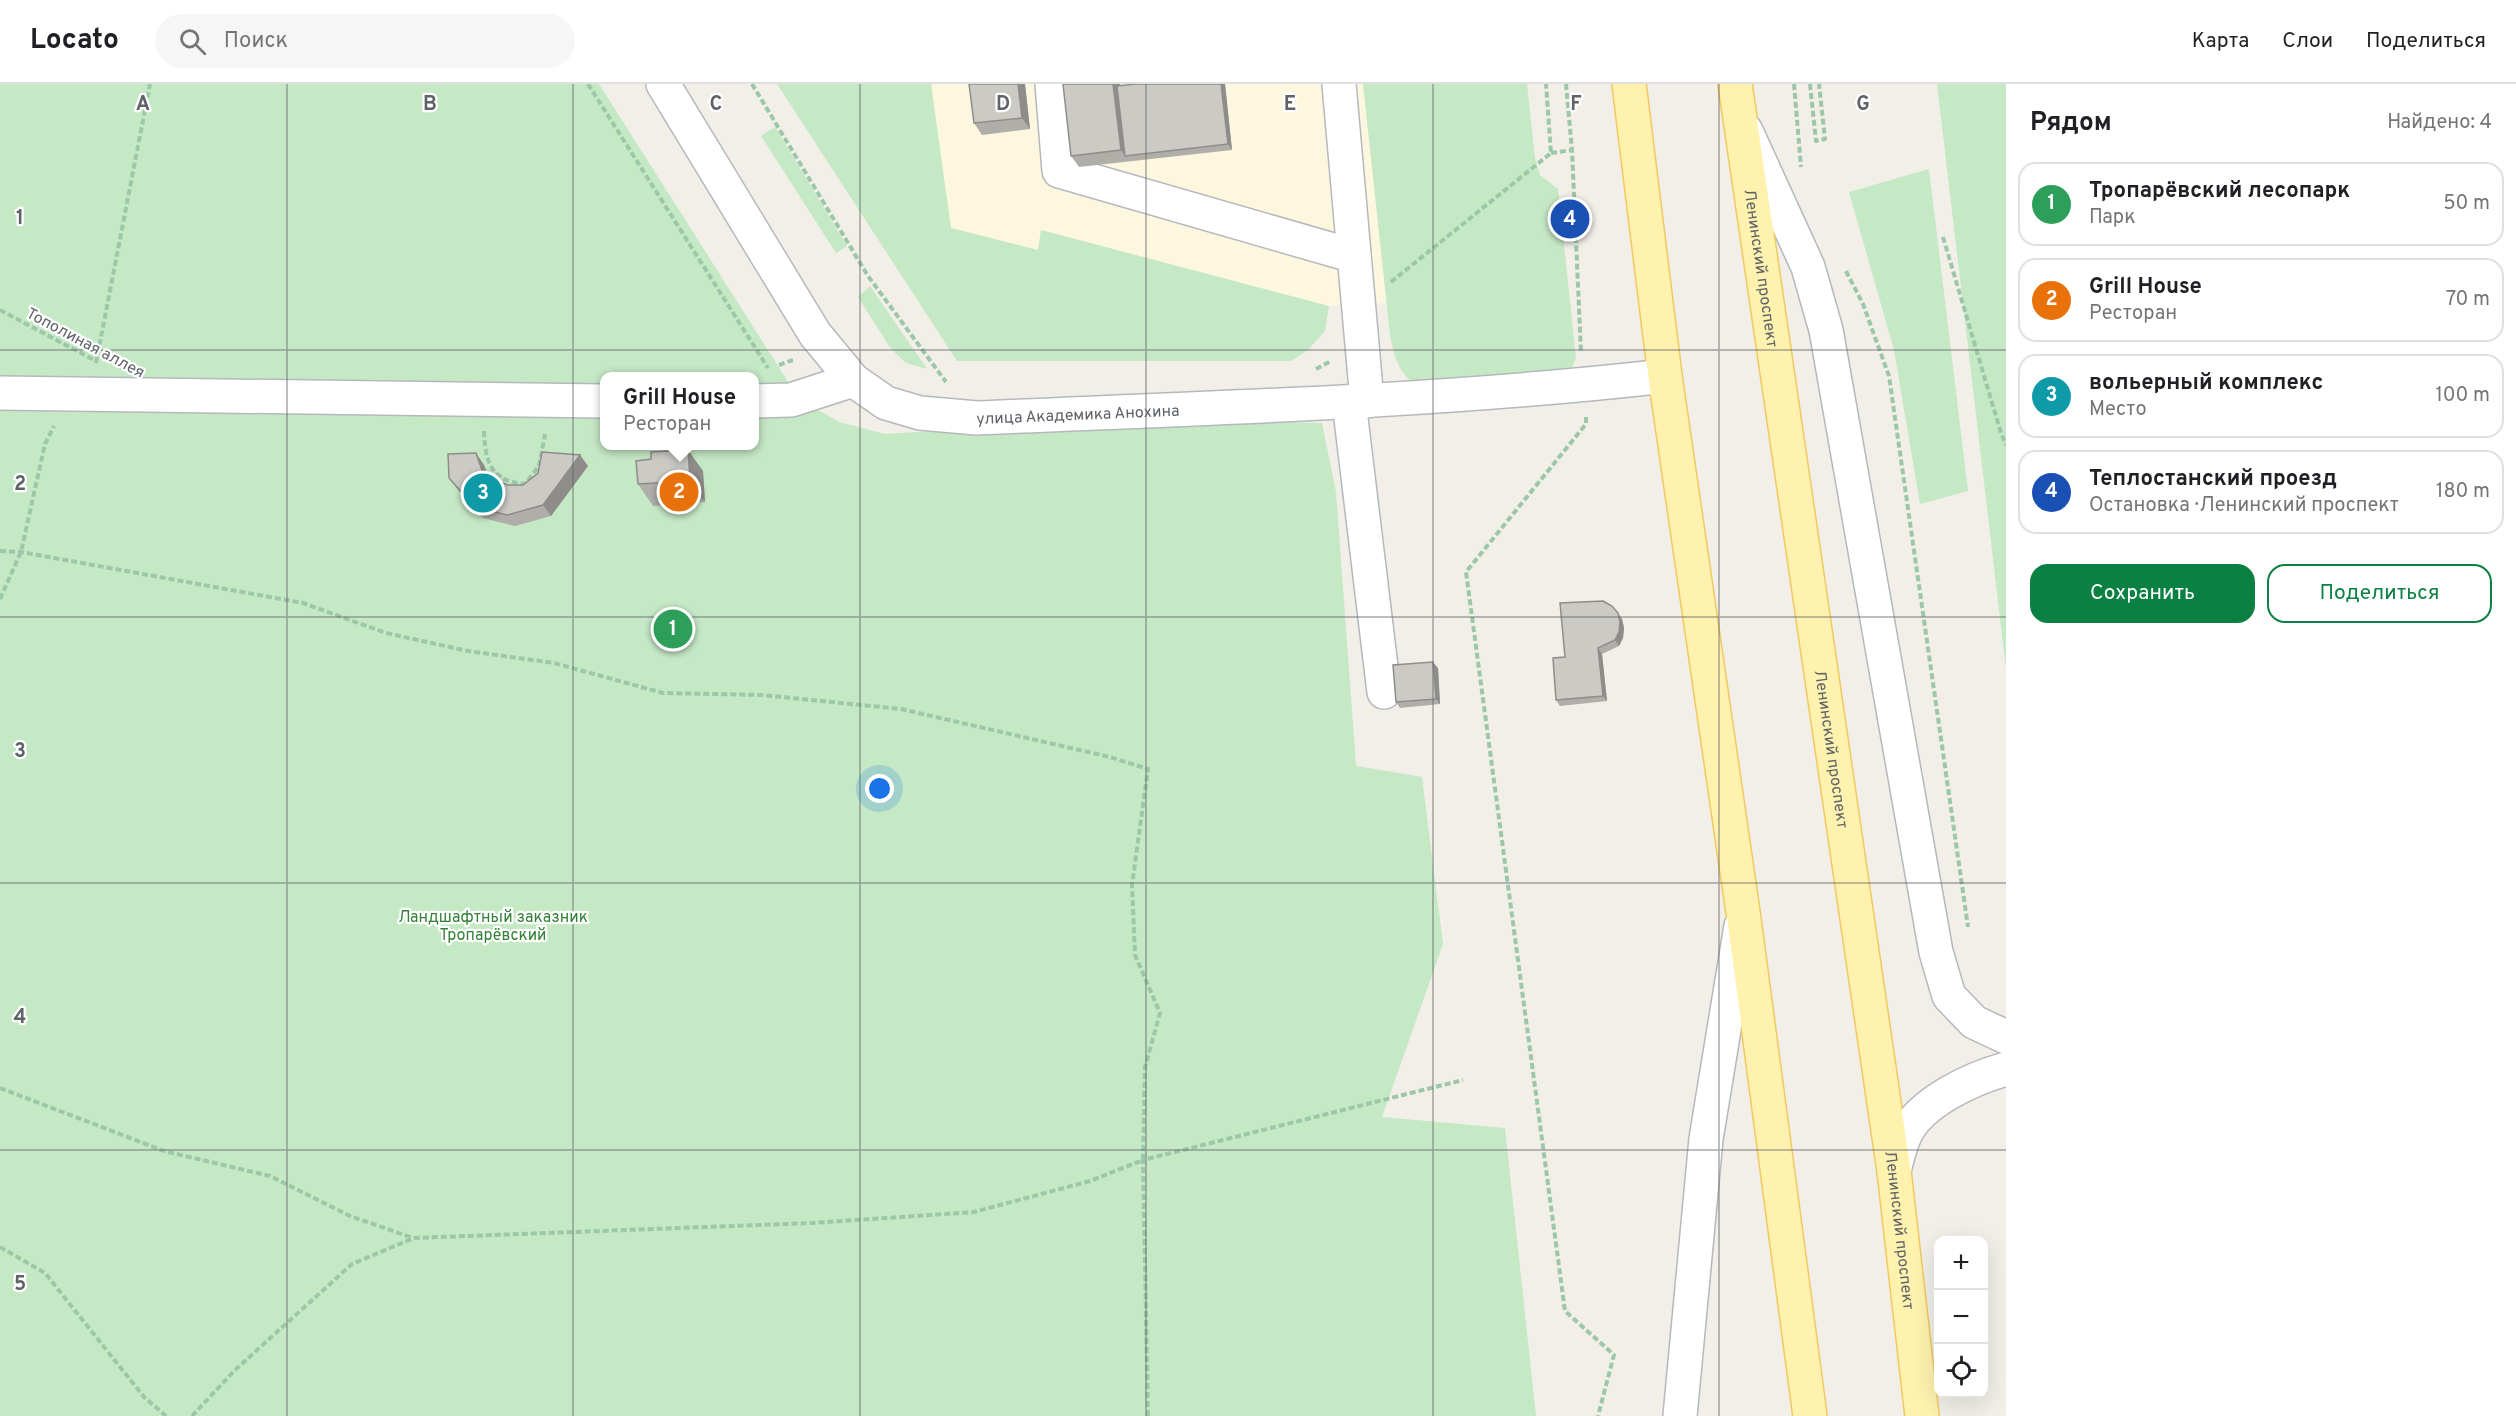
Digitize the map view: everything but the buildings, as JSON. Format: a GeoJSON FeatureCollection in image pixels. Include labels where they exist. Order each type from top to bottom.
{"type":"FeatureCollection","features":[{"type":"Feature","properties":{"kind":"main road"},"geometry":{"type":"LineString","coordinates":[[1629,84],[1665,376],[1743,912],[1807,1408]]}},
{"type":"Feature","properties":{"kind":"main road","name":"Ленинский проспект"},"geometry":{"type":"LineString","coordinates":[[1737,99],[1894,1171],[1922,1416]]}},
{"type":"Feature","properties":{"kind":"street","name":"улица Академика Анохина"},"geometry":{"type":"LineString","coordinates":[[663,84],[815,334],[853,380],[886,403],[908,410],[977,418],[1358,402],[1582,385],[1665,376]]}},
{"type":"Feature","properties":{"kind":"street"},"geometry":{"type":"LineString","coordinates":[[1052,84],[1059,171],[1354,256]]}},
{"type":"Feature","properties":{"kind":"street"},"geometry":{"type":"LineString","coordinates":[[1339,84],[1362,344],[1358,402],[1384,692]]}},
{"type":"Feature","properties":{"kind":"street"},"geometry":{"type":"LineString","coordinates":[[1737,99],[1808,267],[1826,330],[1936,952],[1949,996],[1974,1022],[2006,1037]]}},
{"type":"Feature","properties":{"kind":"street"},"geometry":{"type":"LineString","coordinates":[[759,401],[791,400],[853,380]]}},
{"type":"Feature","properties":{"kind":"street"},"geometry":{"type":"LineString","coordinates":[[0,393],[600,400]]}},
{"type":"Feature","properties":{"kind":"street"},"geometry":{"type":"LineString","coordinates":[[1680,1416],[1706,1140],[1743,912]]}},
{"type":"Feature","properties":{"kind":"street"},"geometry":{"type":"LineString","coordinates":[[1894,1171],[1906,1132],[1934,1101],[1985,1075],[2006,1069]]}},
{"type":"Feature","properties":{"kind":"path"},"geometry":{"type":"LineString","coordinates":[[0,599],[21,552],[45,444],[72,393],[97,362],[150,84]]}},
{"type":"Feature","properties":{"kind":"path"},"geometry":{"type":"LineString","coordinates":[[588,84],[769,370],[793,360]]}},
{"type":"Feature","properties":{"kind":"path"},"geometry":{"type":"LineString","coordinates":[[752,84],[868,276],[945,382],[957,382]]}},
{"type":"Feature","properties":{"kind":"path"},"geometry":{"type":"LineString","coordinates":[[1546,84],[1551,153]]}},
{"type":"Feature","properties":{"kind":"path"},"geometry":{"type":"LineString","coordinates":[[1566,84],[1572,150],[1582,385],[1586,423],[1466,572],[1565,1311],[1614,1355],[1598,1416]]}},
{"type":"Feature","properties":{"kind":"path"},"geometry":{"type":"LineString","coordinates":[[1794,84],[1800,160]]}},
{"type":"Feature","properties":{"kind":"path"},"geometry":{"type":"LineString","coordinates":[[1810,84],[1816,141],[1825,140],[1819,84]]}},
{"type":"Feature","properties":{"kind":"path"},"geometry":{"type":"LineString","coordinates":[[1390,282],[1551,153],[1572,150]]}},
{"type":"Feature","properties":{"kind":"path"},"geometry":{"type":"LineString","coordinates":[[1943,237],[2006,445]]}},
{"type":"Feature","properties":{"kind":"path"},"geometry":{"type":"LineString","coordinates":[[1863,304],[1889,376],[1969,935]]}},
{"type":"Feature","properties":{"kind":"path","name":"Тополиная аллея"},"geometry":{"type":"LineString","coordinates":[[0,310],[106,366]]}},
{"type":"Feature","properties":{"kind":"path"},"geometry":{"type":"LineString","coordinates":[[1307,374],[1362,344]]}},
{"type":"Feature","properties":{"kind":"path"},"geometry":{"type":"LineString","coordinates":[[483,399],[484,450],[494,471],[507,482],[525,484],[539,466],[545,439],[545,400]]}},
{"type":"Feature","properties":{"kind":"path"},"geometry":{"type":"LineString","coordinates":[[0,551],[21,552],[303,603],[386,633],[468,651],[554,663],[663,693],[762,695],[902,709],[1110,757],[1148,769],[1132,885],[1135,955],[1160,1013],[1145,1067],[1143,1160],[1148,1416]]}},
{"type":"Feature","properties":{"kind":"path"},"geometry":{"type":"LineString","coordinates":[[192,1416],[235,1370],[352,1264],[414,1238],[812,1223],[974,1212],[1090,1181],[1143,1160],[1463,1080]]}},
{"type":"Feature","properties":{"kind":"path"},"geometry":{"type":"LineString","coordinates":[[0,1088],[164,1151],[270,1176],[350,1216],[414,1238]]}},
{"type":"Feature","properties":{"kind":"path"},"geometry":{"type":"LineString","coordinates":[[0,1247],[45,1273],[144,1397],[166,1416]]}},
{"type":"Feature","properties":{"kind":"shaded area"},"geometry":{"type":"Polygon","coordinates":[[[931,84],[1363,84],[1387,303],[1329,306],[1041,230],[1038,250],[950,228],[931,84]]]}},
{"type":"Feature","properties":{"kind":"green space","name":"Ландшафтный заказник Тропарёвский"},"geometry":{"type":"Polygon","coordinates":[[[0,84],[599,84],[799,399],[839,422],[885,434],[1047,424],[1221,421],[1322,423],[1336,492],[1356,766],[1422,777],[1443,944],[1382,1117],[1505,1128],[1536,1416],[0,1416],[0,84]]]}},
{"type":"Feature","properties":{"kind":"green space"},"geometry":{"type":"Polygon","coordinates":[[[777,84],[931,84],[951,228],[1038,250],[1041,230],[1329,306],[1325,331],[1308,350],[1291,361],[957,361],[777,84]]]}},
{"type":"Feature","properties":{"kind":"green space"},"geometry":{"type":"Polygon","coordinates":[[[1363,84],[1527,84],[1535,158],[1540,175],[1558,189],[1576,357],[1569,371],[1413,383],[1403,372],[1395,355],[1390,335],[1363,84]]]}},
{"type":"Feature","properties":{"kind":"green space"},"geometry":{"type":"Polygon","coordinates":[[[1937,84],[2006,84],[2006,669],[1937,84]]]}},
{"type":"Feature","properties":{"kind":"green space"},"geometry":{"type":"Polygon","coordinates":[[[775,127],[847,246],[836,253],[761,136],[775,127]]]}},
{"type":"Feature","properties":{"kind":"green space"},"geometry":{"type":"Polygon","coordinates":[[[1929,169],[1968,491],[1920,504],[1894,350],[1849,192],[1929,169]]]}},
{"type":"Feature","properties":{"kind":"green space"},"geometry":{"type":"Polygon","coordinates":[[[870,286],[927,369],[906,363],[891,349],[858,297],[870,286]]]}},
{"type":"Feature","properties":{"kind":"place","name":"Теплостанский проезд"},"geometry":{"type":"Point","coordinates":[1570,219]}},
{"type":"Feature","properties":{"kind":"place","name":"Grill House"},"geometry":{"type":"Point","coordinates":[679,492]}},
{"type":"Feature","properties":{"kind":"place","name":"вольерный комплекс"},"geometry":{"type":"Point","coordinates":[483,493]}},
{"type":"Feature","properties":{"kind":"place","name":"Тропарёвский лесопарк"},"geometry":{"type":"Point","coordinates":[673,629]}}]}
